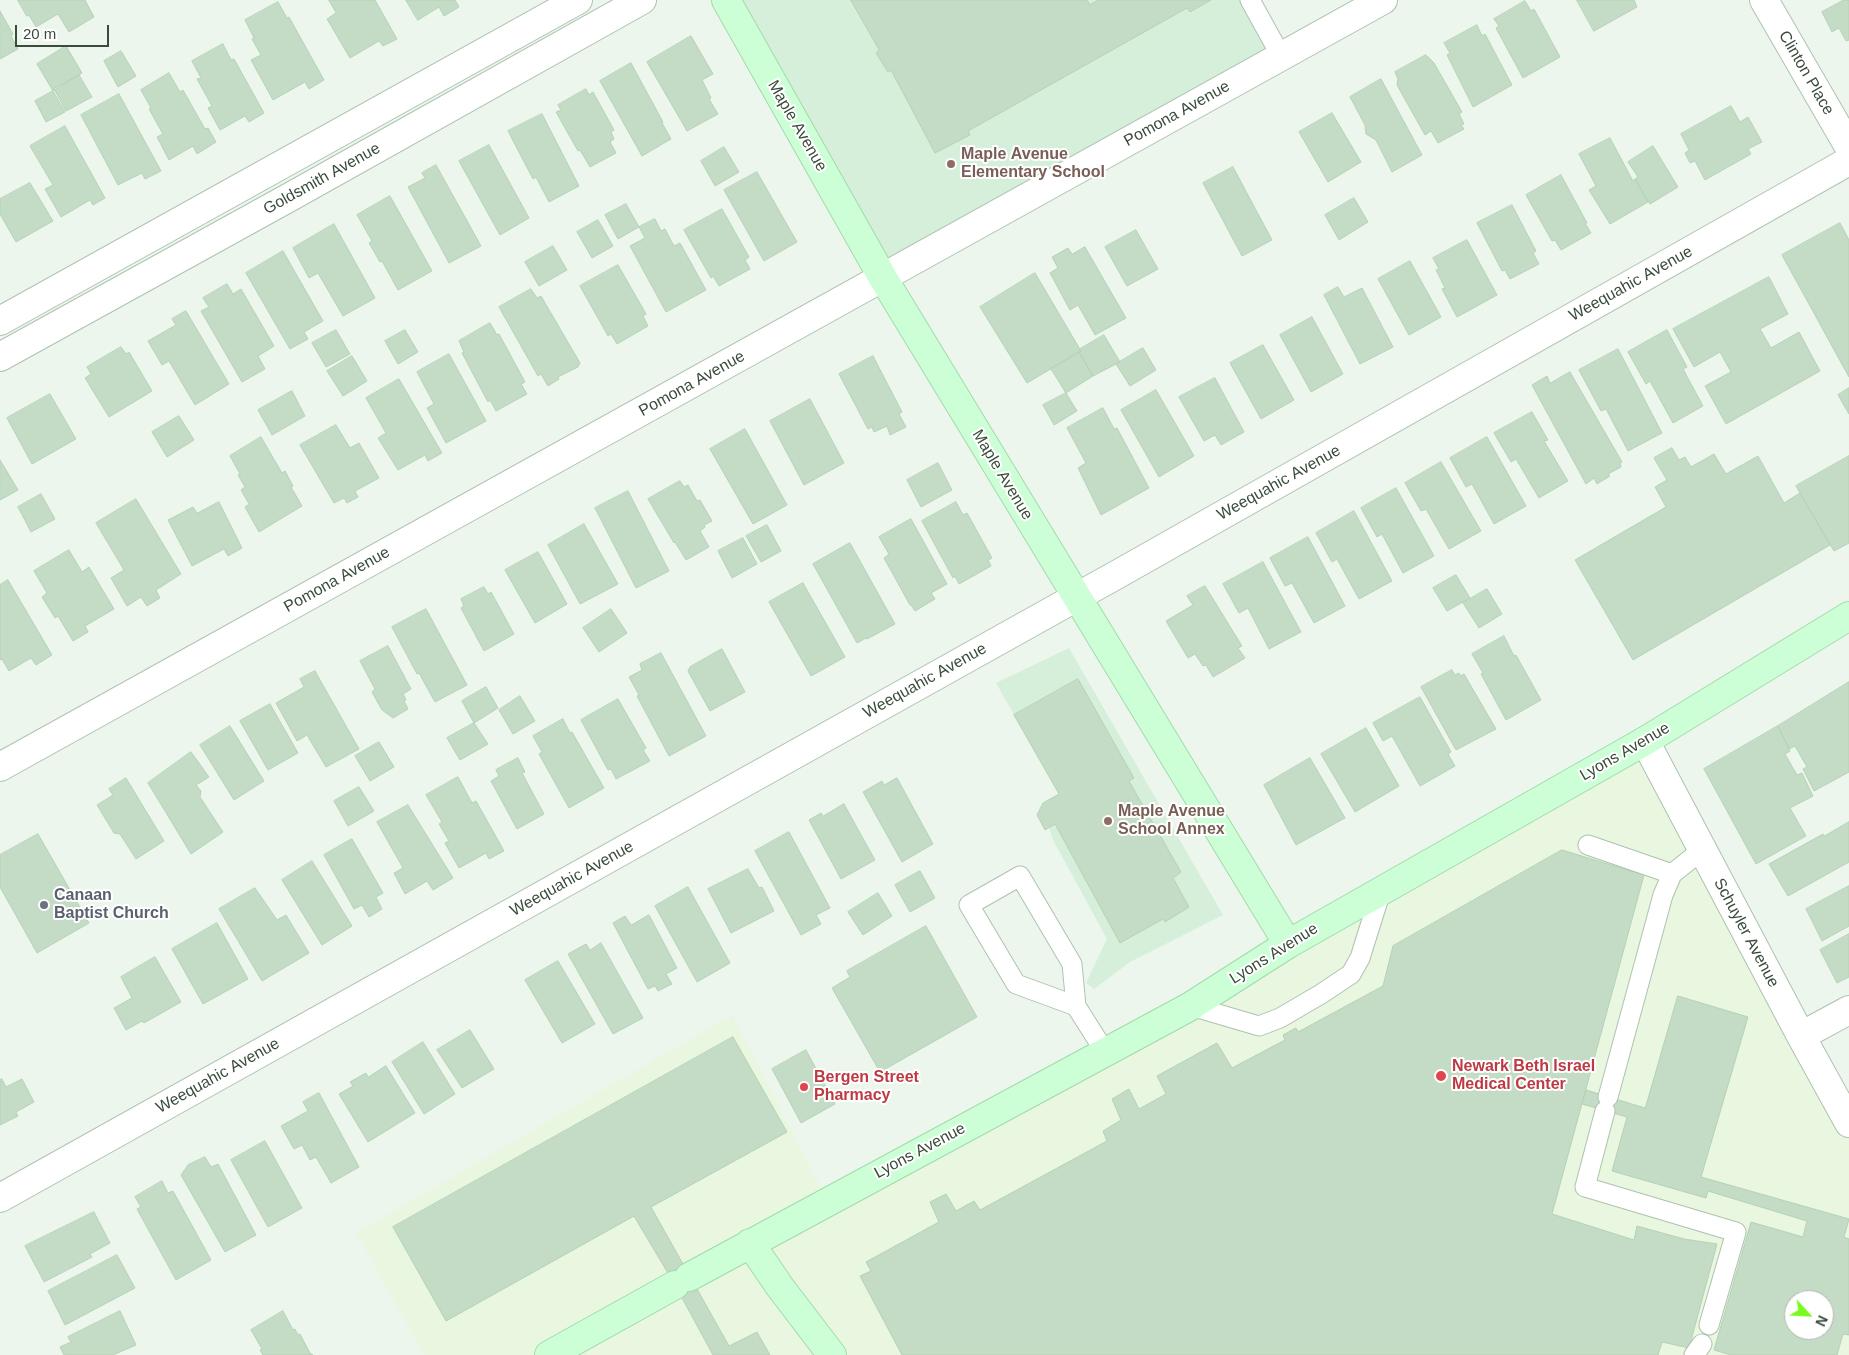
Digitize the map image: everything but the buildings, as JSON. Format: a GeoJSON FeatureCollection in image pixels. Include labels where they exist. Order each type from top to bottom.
{"type":"FeatureCollection","features":[{"type":"Feature","properties":{"kind":"main road","name":"Maple Avenue"},"geometry":{"type":"LineString","coordinates":[[726,0],[883,278],[1288,944]]}},
{"type":"Feature","properties":{"kind":"main road","name":"Lyons Avenue"},"geometry":{"type":"LineString","coordinates":[[557,1353],[682,1281],[1191,1006],[1288,944],[1645,741],[1849,616]]}},
{"type":"Feature","properties":{"kind":"main road"},"geometry":{"type":"LineString","coordinates":[[750,1244],[832,1355]]}},
{"type":"Feature","properties":{"kind":"street","name":"Goldsmith Avenue"},"geometry":{"type":"LineString","coordinates":[[0,321],[578,0]]}},
{"type":"Feature","properties":{"kind":"street","name":"Goldsmith Avenue"},"geometry":{"type":"LineString","coordinates":[[0,357],[642,0]]}},
{"type":"Feature","properties":{"kind":"street","name":"Pomona Avenue"},"geometry":{"type":"LineString","coordinates":[[0,767],[1383,0]]}},
{"type":"Feature","properties":{"kind":"street","name":"Clinton Place"},"geometry":{"type":"LineString","coordinates":[[1764,0],[1849,147]]}},
{"type":"Feature","properties":{"kind":"street","name":"Weequahic Avenue"},"geometry":{"type":"LineString","coordinates":[[0,1198],[1076,598],[1849,162]]}},
{"type":"Feature","properties":{"kind":"street"},"geometry":{"type":"LineString","coordinates":[[275,169],[290,197]]}},
{"type":"Feature","properties":{"kind":"street"},"geometry":{"type":"LineString","coordinates":[[54,291],[70,318]]}},
{"type":"Feature","properties":{"kind":"street","name":"Schuyler Avenue"},"geometry":{"type":"LineString","coordinates":[[1645,741],[1800,1036],[1849,1123]]}},
{"type":"Feature","properties":{"kind":"street"},"geometry":{"type":"LineString","coordinates":[[1800,1036],[1849,1010]]}},
{"type":"Feature","properties":{"kind":"lane"},"geometry":{"type":"LineString","coordinates":[[1250,0],[1281,56]]}},
{"type":"Feature","properties":{"kind":"lane"},"geometry":{"type":"LineString","coordinates":[[1588,845],[1672,874]]}},
{"type":"Feature","properties":{"kind":"lane"},"geometry":{"type":"LineString","coordinates":[[1702,850],[1672,874],[1663,895],[1585,1187],[1736,1232],[1709,1325]]}},
{"type":"Feature","properties":{"kind":"lane"},"geometry":{"type":"LineString","coordinates":[[1076,1006],[1016,984],[969,905],[1020,876],[1072,964],[1076,1006],[1105,1052]]}},
{"type":"Feature","properties":{"kind":"lane"},"geometry":{"type":"LineString","coordinates":[[1191,1006],[1259,1026],[1280,1018],[1321,994],[1351,974],[1360,958],[1381,891]]}},
{"type":"Feature","properties":{"kind":"shaded area","name":"Maple Avenue Elementary School"},"geometry":{"type":"Polygon","coordinates":[[[719,0],[1250,0],[1281,54],[885,273],[719,0]]]}},
{"type":"Feature","properties":{"kind":"shaded area","name":"Maple Avenue School Annex"},"geometry":{"type":"Polygon","coordinates":[[[1069,648],[1223,915],[1130,962],[1094,989],[1086,983],[1107,939],[1052,838],[1043,803],[1059,794],[996,683],[1069,648]]]}},
{"type":"Feature","properties":{"kind":"shaded area","name":"Newark Beth Israel Medical Center"},"geometry":{"type":"Polygon","coordinates":[[[1640,754],[1849,1137],[1849,1355],[424,1355],[356,1233],[732,1015],[831,1207],[1640,754]]]}},
{"type":"Feature","properties":{"kind":"place","name":"Maple Avenue Elementary School"},"geometry":{"type":"Point","coordinates":[951,164]}},
{"type":"Feature","properties":{"kind":"place","name":"Maple Avenue School Annex"},"geometry":{"type":"Point","coordinates":[1108,821]}},
{"type":"Feature","properties":{"kind":"place","name":"Canaan Baptist Church"},"geometry":{"type":"Point","coordinates":[44,905]}},
{"type":"Feature","properties":{"kind":"place","name":"Newark Beth Israel Medical Center"},"geometry":{"type":"Point","coordinates":[1441,1076]}},
{"type":"Feature","properties":{"kind":"place","name":"Bergen Street Pharmacy"},"geometry":{"type":"Point","coordinates":[804,1087]}}]}
